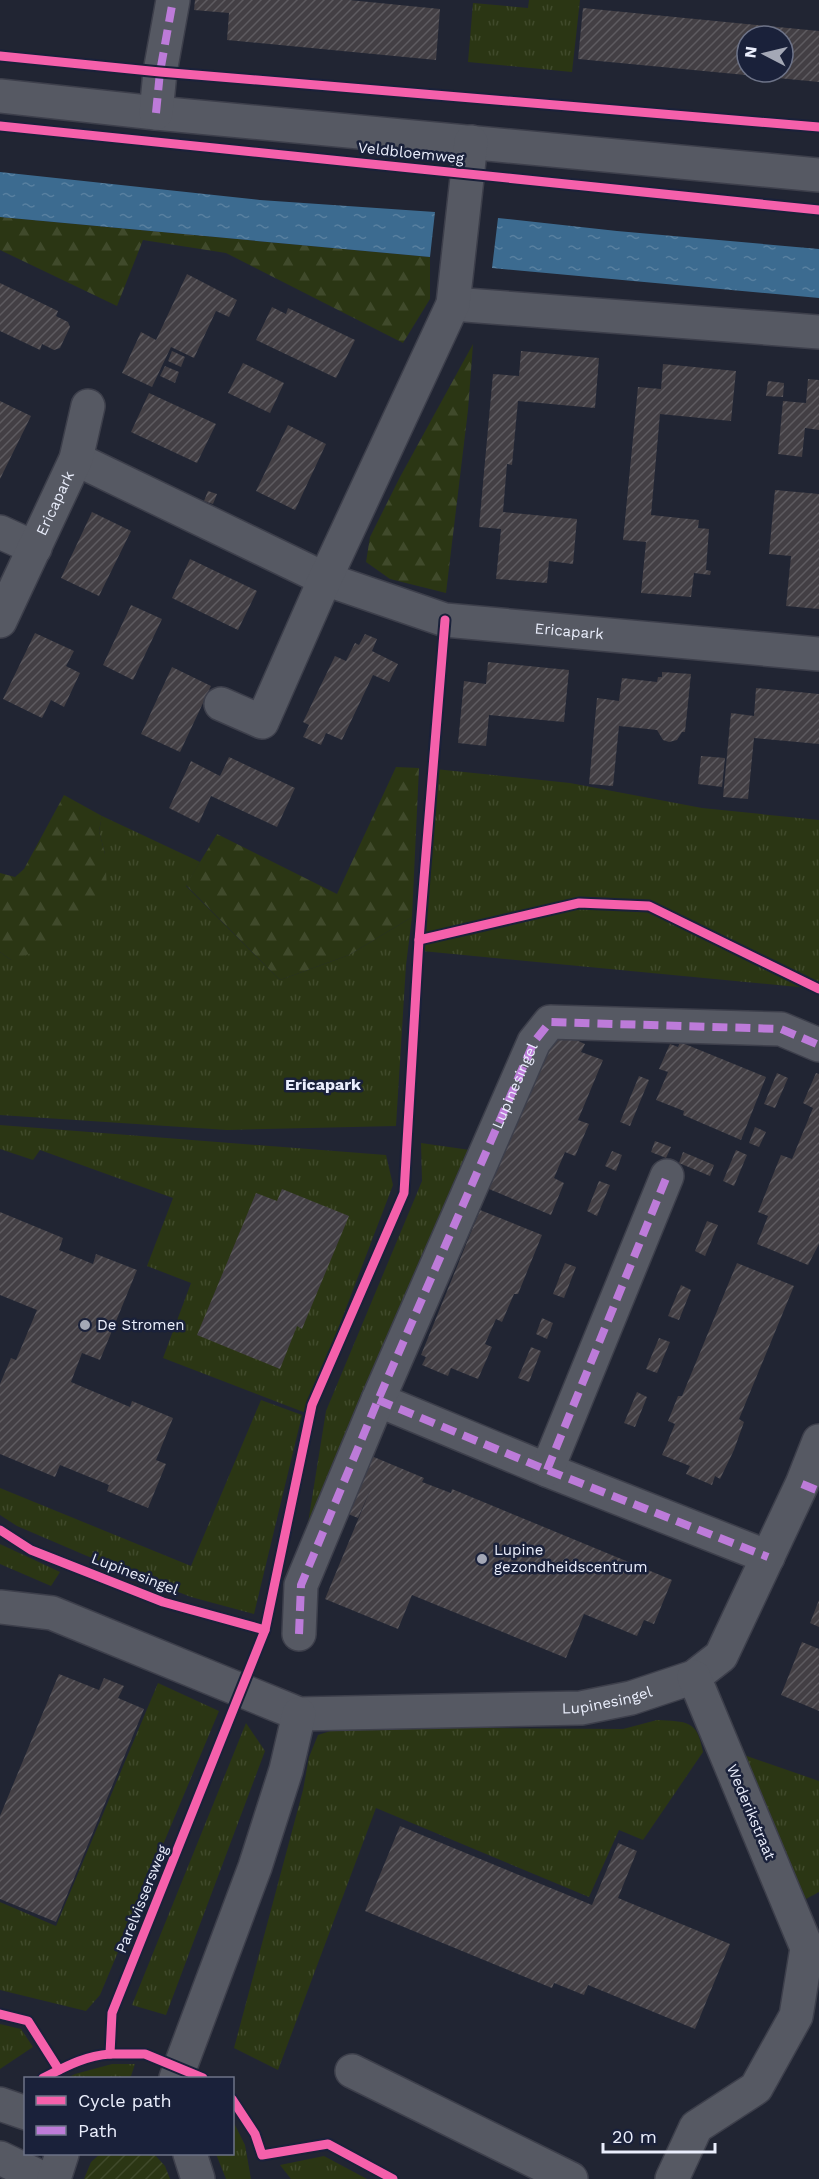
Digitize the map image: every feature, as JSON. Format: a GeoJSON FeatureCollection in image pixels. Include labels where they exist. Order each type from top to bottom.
{"type":"FeatureCollection","features":[{"type":"Feature","properties":{"kind":"street"},"geometry":{"type":"LineString","coordinates":[[156,113],[172,0]]}},
{"type":"Feature","properties":{"kind":"street","name":"Veldbloemweg"},"geometry":{"type":"LineString","coordinates":[[0,96],[156,113],[819,175]]}},
{"type":"Feature","properties":{"kind":"street"},"geometry":{"type":"LineString","coordinates":[[222,704],[262,722],[325,579],[453,304],[471,142]]}},
{"type":"Feature","properties":{"kind":"street"},"geometry":{"type":"LineString","coordinates":[[453,304],[819,332]]}},
{"type":"Feature","properties":{"kind":"street","name":"Ericapark"},"geometry":{"type":"LineString","coordinates":[[0,621],[76,459],[88,406]]}},
{"type":"Feature","properties":{"kind":"street","name":"Ericapark"},"geometry":{"type":"LineString","coordinates":[[76,459],[325,579],[445,620],[819,654]]}},
{"type":"Feature","properties":{"kind":"street","name":"Ericapark"},"geometry":{"type":"LineString","coordinates":[[0,532],[35,548]]}},
{"type":"Feature","properties":{"kind":"street","name":"Lupinesingel"},"geometry":{"type":"LineString","coordinates":[[299,1634],[301,1585],[378,1400],[534,1042],[550,1022],[781,1029],[819,1045]]}},
{"type":"Feature","properties":{"kind":"street"},"geometry":{"type":"LineString","coordinates":[[547,1470],[667,1176]]}},
{"type":"Feature","properties":{"kind":"street"},"geometry":{"type":"LineString","coordinates":[[378,1400],[547,1470],[768,1557]]}},
{"type":"Feature","properties":{"kind":"street","name":"Lupinesingel"},"geometry":{"type":"LineString","coordinates":[[0,1607],[52,1613],[299,1714],[581,1708],[631,1698],[694,1677],[721,1656],[768,1557],[810,1487],[819,1441]]}},
{"type":"Feature","properties":{"kind":"street","name":"Wederikstraat"},"geometry":{"type":"LineString","coordinates":[[672,2179],[696,2127],[756,2088],[796,2016],[813,1950],[694,1677]]}},
{"type":"Feature","properties":{"kind":"street"},"geometry":{"type":"LineString","coordinates":[[177,2077],[255,1868],[286,1770],[299,1714]]}},
{"type":"Feature","properties":{"kind":"street"},"geometry":{"type":"LineString","coordinates":[[352,2071],[571,2179]]}},
{"type":"Feature","properties":{"kind":"street"},"geometry":{"type":"LineString","coordinates":[[0,2104],[24,2112]]}},
{"type":"Feature","properties":{"kind":"street"},"geometry":{"type":"LineString","coordinates":[[54,2179],[62,2155]]}},
{"type":"Feature","properties":{"kind":"street"},"geometry":{"type":"LineString","coordinates":[[190,2155],[198,2179]]}},
{"type":"Feature","properties":{"kind":"street"},"geometry":{"type":"LineString","coordinates":[[0,2158],[44,2179]]}},
{"type":"Feature","properties":{"kind":"green space"},"geometry":{"type":"Polygon","coordinates":[[[529,0],[580,0],[572,72],[468,62],[473,3],[528,8],[529,0]]]}},
{"type":"Feature","properties":{"kind":"green space"},"geometry":{"type":"Polygon","coordinates":[[[0,217],[430,257],[430,299],[403,343],[226,253],[143,240],[117,306],[0,250],[0,217]]]}},
{"type":"Feature","properties":{"kind":"green space"},"geometry":{"type":"Polygon","coordinates":[[[473,344],[468,410],[446,593],[390,579],[366,562],[370,537],[473,344]]]}},
{"type":"Feature","properties":{"kind":"green space"},"geometry":{"type":"Polygon","coordinates":[[[396,767],[419,768],[412,917],[349,955],[280,980],[186,885],[217,834],[337,894],[396,767]]]}},
{"type":"Feature","properties":{"kind":"green space"},"geometry":{"type":"Polygon","coordinates":[[[435,769],[570,783],[702,808],[819,820],[819,989],[422,951],[435,769]]]}},
{"type":"Feature","properties":{"kind":"green space"},"geometry":{"type":"Polygon","coordinates":[[[64,795],[102,816],[99,831],[105,854],[107,889],[92,910],[32,953],[11,960],[0,952],[0,873],[15,877],[24,869],[64,795]]]}},
{"type":"Feature","properties":{"kind":"green space"},"geometry":{"type":"Polygon","coordinates":[[[102,816],[200,862],[186,886],[280,980],[349,955],[412,917],[406,965],[396,1126],[227,1130],[0,1115],[0,952],[11,960],[105,854],[99,831],[102,816]]]}},
{"type":"Feature","properties":{"kind":"green space"},"geometry":{"type":"Polygon","coordinates":[[[0,1125],[386,1155],[393,1185],[306,1413],[163,1358],[191,1283],[147,1266],[173,1198],[40,1150],[33,1160],[0,1149],[0,1125]]]}},
{"type":"Feature","properties":{"kind":"green space"},"geometry":{"type":"Polygon","coordinates":[[[421,1143],[477,1151],[299,1579],[326,1411],[422,1181],[421,1143]]]}},
{"type":"Feature","properties":{"kind":"green space"},"geometry":{"type":"Polygon","coordinates":[[[261,1400],[302,1415],[254,1614],[191,1597],[17,1526],[0,1515],[0,1488],[191,1566],[261,1400]]]}},
{"type":"Feature","properties":{"kind":"green space"},"geometry":{"type":"Polygon","coordinates":[[[0,1544],[60,1572],[51,1586],[0,1564],[0,1544]]]}},
{"type":"Feature","properties":{"kind":"green space"},"geometry":{"type":"Polygon","coordinates":[[[158,1683],[219,1711],[100,1995],[86,2011],[0,1990],[0,1902],[56,1926],[158,1683]]]}},
{"type":"Feature","properties":{"kind":"green space"},"geometry":{"type":"Polygon","coordinates":[[[657,1720],[689,1724],[698,1733],[703,1752],[643,1840],[619,1830],[589,1897],[376,1808],[278,2070],[234,2048],[303,1790],[309,1757],[318,1735],[343,1727],[623,1729],[657,1720]]]}},
{"type":"Feature","properties":{"kind":"green space"},"geometry":{"type":"Polygon","coordinates":[[[246,1723],[265,1751],[166,2015],[132,2005],[246,1723]]]}},
{"type":"Feature","properties":{"kind":"green space"},"geometry":{"type":"Polygon","coordinates":[[[741,1754],[819,1781],[819,1892],[806,1899],[741,1754]]]}},
{"type":"Feature","properties":{"kind":"green space"},"geometry":{"type":"Polygon","coordinates":[[[0,2024],[21,2029],[33,2047],[0,2069],[0,2024]]]}},
{"type":"Feature","properties":{"kind":"green space"},"geometry":{"type":"Polygon","coordinates":[[[112,2064],[135,2064],[129,2077],[69,2077],[112,2064]]]}},
{"type":"Feature","properties":{"kind":"green space"},"geometry":{"type":"Polygon","coordinates":[[[234,2123],[245,2145],[251,2179],[226,2179],[216,2155],[234,2155],[234,2123]]]}},
{"type":"Feature","properties":{"kind":"green space"},"geometry":{"type":"Polygon","coordinates":[[[99,2155],[155,2155],[165,2166],[170,2179],[84,2179],[91,2162],[99,2155]]]}},
{"type":"Feature","properties":{"kind":"green space"},"geometry":{"type":"Polygon","coordinates":[[[324,2156],[367,2179],[291,2179],[280,2165],[324,2156]]]}},
{"type":"Feature","properties":{"kind":"water"},"geometry":{"type":"Polygon","coordinates":[[[0,172],[260,200],[435,212],[430,257],[0,217],[0,172]]]}},
{"type":"Feature","properties":{"kind":"water"},"geometry":{"type":"Polygon","coordinates":[[[498,218],[819,249],[819,298],[492,268],[498,218]]]}},
{"type":"Feature","properties":{"kind":"building"},"geometry":{"type":"Polygon","coordinates":[[[195,0],[349,0],[440,9],[436,60],[227,40],[229,13],[194,10],[195,0]]]}},
{"type":"Feature","properties":{"kind":"building"},"geometry":{"type":"Polygon","coordinates":[[[583,8],[747,24],[735,24],[735,74],[578,59],[583,8]]]}},
{"type":"Feature","properties":{"kind":"building"},"geometry":{"type":"Polygon","coordinates":[[[795,29],[819,31],[819,82],[795,80],[795,29]]]}},
{"type":"Feature","properties":{"kind":"building"},"geometry":{"type":"Polygon","coordinates":[[[187,274],[237,300],[229,317],[216,311],[194,358],[171,347],[152,387],[122,373],[141,332],[156,340],[187,274]]]}},
{"type":"Feature","properties":{"kind":"building"},"geometry":{"type":"Polygon","coordinates":[[[0,283],[58,311],[56,316],[68,322],[70,327],[60,348],[54,350],[42,344],[40,350],[0,331],[0,283]]]}},
{"type":"Feature","properties":{"kind":"building"},"geometry":{"type":"Polygon","coordinates":[[[272,307],[286,314],[288,308],[355,340],[336,378],[256,340],[272,307]]]}},
{"type":"Feature","properties":{"kind":"building"},"geometry":{"type":"Polygon","coordinates":[[[172,351],[185,357],[181,367],[168,361],[172,351]]]}},
{"type":"Feature","properties":{"kind":"building"},"geometry":{"type":"Polygon","coordinates":[[[521,351],[599,358],[595,408],[518,401],[512,465],[507,464],[503,512],[577,519],[573,564],[549,561],[547,583],[496,579],[501,529],[479,527],[493,374],[519,376],[521,351]]]}},
{"type":"Feature","properties":{"kind":"building"},"geometry":{"type":"Polygon","coordinates":[[[243,363],[284,383],[270,413],[228,393],[243,363]]]}},
{"type":"Feature","properties":{"kind":"building"},"geometry":{"type":"Polygon","coordinates":[[[663,364],[736,371],[731,421],[660,414],[651,515],[699,520],[698,528],[709,529],[706,570],[711,571],[710,575],[694,573],[691,597],[641,593],[646,542],[623,540],[638,387],[661,389],[663,364]]]}},
{"type":"Feature","properties":{"kind":"building"},"geometry":{"type":"Polygon","coordinates":[[[165,366],[179,372],[175,383],[160,376],[165,366]]]}},
{"type":"Feature","properties":{"kind":"building"},"geometry":{"type":"Polygon","coordinates":[[[808,379],[819,380],[819,430],[805,428],[802,457],[778,454],[783,401],[806,403],[808,379]]]}},
{"type":"Feature","properties":{"kind":"building"},"geometry":{"type":"Polygon","coordinates":[[[768,381],[784,383],[783,397],[766,396],[768,381]]]}},
{"type":"Feature","properties":{"kind":"building"},"geometry":{"type":"Polygon","coordinates":[[[149,393],[216,424],[197,463],[131,432],[149,393]]]}},
{"type":"Feature","properties":{"kind":"building"},"geometry":{"type":"Polygon","coordinates":[[[0,401],[31,416],[0,479],[0,401]]]}},
{"type":"Feature","properties":{"kind":"building"},"geometry":{"type":"Polygon","coordinates":[[[288,425],[326,444],[295,510],[256,491],[288,425]]]}},
{"type":"Feature","properties":{"kind":"building"},"geometry":{"type":"Polygon","coordinates":[[[775,490],[819,494],[819,609],[786,606],[791,556],[769,554],[775,490]]]}},
{"type":"Feature","properties":{"kind":"building"},"geometry":{"type":"Polygon","coordinates":[[[208,491],[217,494],[213,504],[204,501],[208,491]]]}},
{"type":"Feature","properties":{"kind":"building"},"geometry":{"type":"Polygon","coordinates":[[[92,512],[131,531],[99,596],[61,578],[92,512]]]}},
{"type":"Feature","properties":{"kind":"building"},"geometry":{"type":"Polygon","coordinates":[[[190,559],[257,591],[238,630],[172,598],[190,559]]]}},
{"type":"Feature","properties":{"kind":"building"},"geometry":{"type":"Polygon","coordinates":[[[131,605],[162,619],[133,680],[103,665],[131,605]]]}},
{"type":"Feature","properties":{"kind":"building"},"geometry":{"type":"Polygon","coordinates":[[[35,633],[74,651],[66,666],[80,673],[64,707],[51,700],[42,718],[3,699],[35,633]]]}},
{"type":"Feature","properties":{"kind":"building"},"geometry":{"type":"Polygon","coordinates":[[[365,634],[377,639],[372,651],[398,664],[389,682],[373,675],[342,740],[326,733],[321,745],[303,737],[309,725],[303,722],[335,656],[346,661],[355,643],[359,645],[365,634]]]}},
{"type":"Feature","properties":{"kind":"building"},"geometry":{"type":"Polygon","coordinates":[[[488,662],[569,670],[564,722],[489,715],[486,746],[458,743],[464,681],[486,684],[488,662]]]}},
{"type":"Feature","properties":{"kind":"building"},"geometry":{"type":"Polygon","coordinates":[[[172,667],[211,686],[180,752],[141,734],[172,667]]]}},
{"type":"Feature","properties":{"kind":"building"},"geometry":{"type":"Polygon","coordinates":[[[662,672],[691,674],[685,732],[682,732],[677,740],[669,742],[663,740],[657,730],[619,726],[613,786],[589,784],[597,698],[619,701],[622,678],[657,682],[658,677],[662,677],[662,672]]]}},
{"type":"Feature","properties":{"kind":"building"},"geometry":{"type":"Polygon","coordinates":[[[756,688],[819,694],[819,744],[754,738],[748,799],[723,797],[731,713],[754,716],[756,688]]]}},
{"type":"Feature","properties":{"kind":"building"},"geometry":{"type":"Polygon","coordinates":[[[701,756],[725,758],[722,787],[698,784],[701,756]]]}},
{"type":"Feature","properties":{"kind":"building"},"geometry":{"type":"Polygon","coordinates":[[[229,757],[295,788],[277,827],[211,796],[199,823],[169,808],[191,761],[220,776],[229,757]]]}},
{"type":"Feature","properties":{"kind":"building"},"geometry":{"type":"Polygon","coordinates":[[[560,1033],[585,1044],[581,1052],[603,1060],[578,1120],[589,1124],[575,1156],[565,1152],[554,1178],[564,1183],[551,1215],[489,1189],[551,1039],[556,1041],[560,1033]]]}},
{"type":"Feature","properties":{"kind":"building"},"geometry":{"type":"Polygon","coordinates":[[[680,1042],[766,1077],[741,1140],[683,1115],[684,1111],[656,1100],[668,1072],[659,1069],[670,1044],[678,1047],[680,1042]]]}},
{"type":"Feature","properties":{"kind":"building"},"geometry":{"type":"Polygon","coordinates":[[[777,1073],[788,1078],[775,1108],[764,1104],[777,1073]]]}},
{"type":"Feature","properties":{"kind":"building"},"geometry":{"type":"Polygon","coordinates":[[[816,1073],[819,1074],[819,1244],[808,1265],[757,1244],[768,1216],[758,1212],[781,1155],[792,1159],[813,1108],[803,1103],[816,1073]]]}},
{"type":"Feature","properties":{"kind":"building"},"geometry":{"type":"Polygon","coordinates":[[[639,1076],[649,1080],[630,1126],[620,1122],[639,1076]]]}},
{"type":"Feature","properties":{"kind":"building"},"geometry":{"type":"Polygon","coordinates":[[[755,1127],[766,1132],[759,1147],[749,1143],[755,1127]]]}},
{"type":"Feature","properties":{"kind":"building"},"geometry":{"type":"Polygon","coordinates":[[[655,1141],[671,1147],[666,1158],[651,1152],[655,1141]]]}},
{"type":"Feature","properties":{"kind":"building"},"geometry":{"type":"Polygon","coordinates":[[[736,1150],[747,1155],[734,1186],[723,1181],[736,1150]]]}},
{"type":"Feature","properties":{"kind":"building"},"geometry":{"type":"Polygon","coordinates":[[[612,1151],[622,1155],[616,1171],[605,1166],[612,1151]]]}},
{"type":"Feature","properties":{"kind":"building"},"geometry":{"type":"Polygon","coordinates":[[[683,1152],[714,1165],[710,1176],[679,1163],[683,1152]]]}},
{"type":"Feature","properties":{"kind":"building"},"geometry":{"type":"Polygon","coordinates":[[[599,1181],[610,1185],[597,1216],[587,1211],[599,1181]]]}},
{"type":"Feature","properties":{"kind":"building"},"geometry":{"type":"Polygon","coordinates":[[[282,1189],[349,1216],[302,1329],[297,1326],[280,1369],[197,1335],[256,1193],[277,1201],[282,1189]]]}},
{"type":"Feature","properties":{"kind":"building"},"geometry":{"type":"Polygon","coordinates":[[[480,1210],[542,1235],[518,1294],[514,1294],[502,1322],[496,1319],[485,1344],[492,1347],[478,1379],[451,1368],[448,1376],[422,1365],[426,1357],[421,1355],[480,1210]]]}},
{"type":"Feature","properties":{"kind":"building"},"geometry":{"type":"Polygon","coordinates":[[[0,1212],[63,1238],[59,1250],[93,1264],[96,1254],[137,1270],[100,1360],[82,1353],[71,1382],[130,1407],[132,1401],[173,1418],[156,1460],[166,1464],[148,1508],[107,1491],[109,1485],[60,1465],[55,1477],[0,1454],[0,1384],[11,1358],[16,1360],[37,1310],[0,1295],[0,1212]]]}},
{"type":"Feature","properties":{"kind":"building"},"geometry":{"type":"Polygon","coordinates":[[[707,1221],[718,1225],[705,1256],[695,1251],[707,1221]]]}},
{"type":"Feature","properties":{"kind":"building"},"geometry":{"type":"Polygon","coordinates":[[[565,1263],[576,1267],[564,1298],[553,1294],[565,1263]]]}},
{"type":"Feature","properties":{"kind":"building"},"geometry":{"type":"Polygon","coordinates":[[[737,1263],[794,1286],[739,1419],[744,1422],[734,1450],[720,1479],[715,1476],[712,1485],[686,1474],[690,1466],[662,1455],[675,1424],[668,1421],[678,1396],[682,1396],[737,1263]]]}},
{"type":"Feature","properties":{"kind":"building"},"geometry":{"type":"Polygon","coordinates":[[[681,1285],[691,1290],[679,1320],[668,1316],[681,1285]]]}},
{"type":"Feature","properties":{"kind":"building"},"geometry":{"type":"Polygon","coordinates":[[[542,1318],[553,1323],[547,1339],[536,1334],[542,1318]]]}},
{"type":"Feature","properties":{"kind":"building"},"geometry":{"type":"Polygon","coordinates":[[[659,1338],[670,1342],[657,1373],[646,1369],[659,1338]]]}},
{"type":"Feature","properties":{"kind":"building"},"geometry":{"type":"Polygon","coordinates":[[[531,1347],[541,1351],[529,1382],[518,1378],[531,1347]]]}},
{"type":"Feature","properties":{"kind":"building"},"geometry":{"type":"Polygon","coordinates":[[[637,1392],[647,1397],[635,1427],[624,1423],[637,1392]]]}},
{"type":"Feature","properties":{"kind":"building","name":"Lupine gezondheidscentrum"},"geometry":{"type":"Polygon","coordinates":[[[362,1452],[424,1478],[422,1482],[451,1493],[452,1489],[672,1580],[654,1624],[644,1620],[637,1636],[584,1614],[566,1658],[412,1595],[398,1629],[325,1599],[372,1486],[358,1518],[338,1510],[362,1452]]]}},
{"type":"Feature","properties":{"kind":"building"},"geometry":{"type":"Polygon","coordinates":[[[819,1600],[819,1627],[810,1623],[819,1600]]]}},
{"type":"Feature","properties":{"kind":"building"},"geometry":{"type":"Polygon","coordinates":[[[802,1642],[819,1649],[819,1711],[781,1695],[802,1642]]]}},
{"type":"Feature","properties":{"kind":"building"},"geometry":{"type":"Polygon","coordinates":[[[59,1674],[99,1690],[104,1678],[124,1686],[118,1698],[144,1709],[56,1922],[0,1899],[0,1816],[59,1674]]]}},
{"type":"Feature","properties":{"kind":"building"},"geometry":{"type":"Polygon","coordinates":[[[400,1826],[592,1905],[618,1843],[637,1851],[618,1898],[730,1944],[695,2029],[588,1985],[584,1995],[554,1983],[552,1988],[365,1911],[400,1826]]]}},
{"type":"Feature","properties":{"kind":"marked path"},"geometry":{"type":"LineString","coordinates":[[156,113],[160,72],[173,0]]}},
{"type":"Feature","properties":{"kind":"marked path"},"geometry":{"type":"LineString","coordinates":[[299,1634],[301,1585],[378,1400],[534,1042],[550,1022],[781,1029],[819,1045]]}},
{"type":"Feature","properties":{"kind":"marked path"},"geometry":{"type":"LineString","coordinates":[[547,1470],[667,1176]]}},
{"type":"Feature","properties":{"kind":"marked path"},"geometry":{"type":"LineString","coordinates":[[378,1400],[547,1470],[768,1557]]}},
{"type":"Feature","properties":{"kind":"marked path"},"geometry":{"type":"LineString","coordinates":[[802,1484],[819,1491]]}},
{"type":"Feature","properties":{"kind":"cycle path"},"geometry":{"type":"LineString","coordinates":[[0,56],[160,72],[819,127]]}},
{"type":"Feature","properties":{"kind":"cycle path"},"geometry":{"type":"LineString","coordinates":[[0,126],[819,210]]}},
{"type":"Feature","properties":{"kind":"cycle path","name":"Parelvissersweg"},"geometry":{"type":"LineString","coordinates":[[45,2077],[83,2060],[110,2054],[112,2013],[265,1630],[312,1405],[404,1193],[419,940],[445,620]]}},
{"type":"Feature","properties":{"kind":"cycle path"},"geometry":{"type":"LineString","coordinates":[[419,940],[579,903],[649,906],[819,989]]}},
{"type":"Feature","properties":{"kind":"cycle path"},"geometry":{"type":"LineString","coordinates":[[0,1530],[31,1550],[163,1602],[265,1630]]}},
{"type":"Feature","properties":{"kind":"cycle path"},"geometry":{"type":"LineString","coordinates":[[0,2014],[28,2021],[59,2070]]}},
{"type":"Feature","properties":{"kind":"cycle path"},"geometry":{"type":"LineString","coordinates":[[110,2054],[145,2054],[201,2077]]}},
{"type":"Feature","properties":{"kind":"cycle path"},"geometry":{"type":"LineString","coordinates":[[234,2102],[255,2134],[262,2155],[328,2144],[393,2179]]}},
{"type":"Feature","properties":{"kind":"place","name":"De Stromen"},"geometry":{"type":"Point","coordinates":[85,1325]}},
{"type":"Feature","properties":{"kind":"place","name":"Lupine gezondheidscentrum"},"geometry":{"type":"Point","coordinates":[482,1559]}},
{"type":"Feature","properties":{"kind":"district","name":"Ericapark"},"geometry":{"type":"Point","coordinates":[323,1084]}}]}
